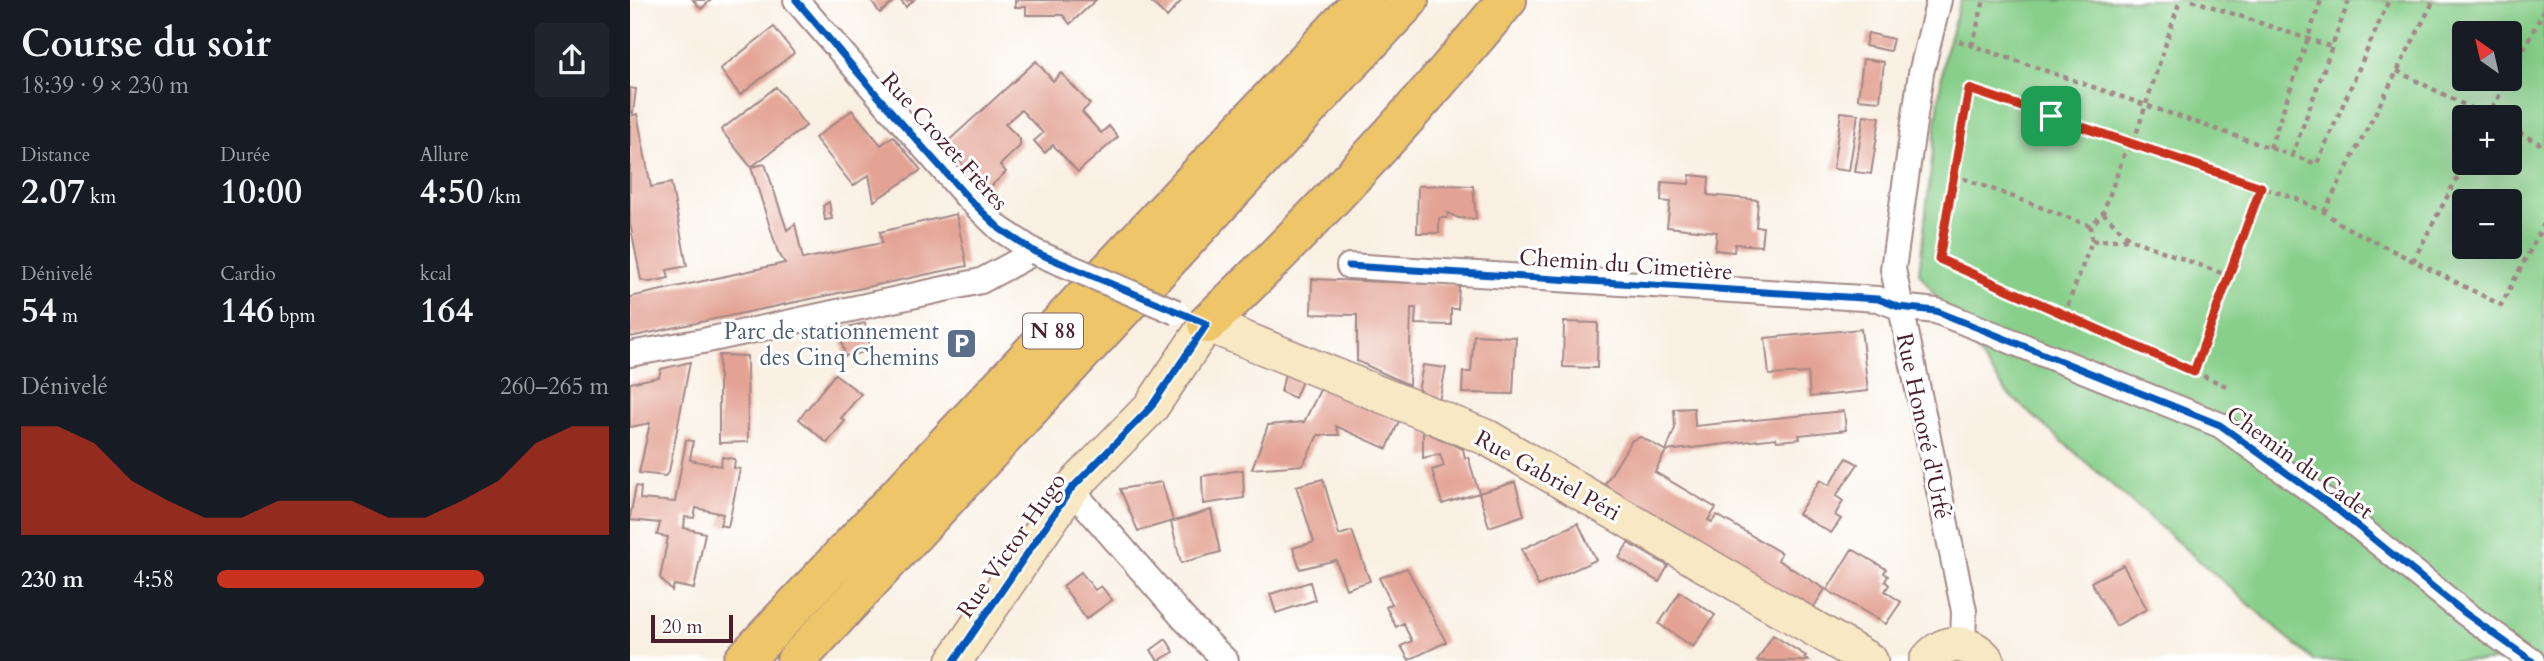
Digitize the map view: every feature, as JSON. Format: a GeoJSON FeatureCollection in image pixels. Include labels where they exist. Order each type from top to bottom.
{"type":"FeatureCollection","features":[{"type":"Feature","properties":{"kind":"highway","name":"N 88"},"geometry":{"type":"LineString","coordinates":[[743,661],[1363,0]]}},
{"type":"Feature","properties":{"kind":"highway","name":"N 88"},"geometry":{"type":"LineString","coordinates":[[796,661],[1409,0]]}},
{"type":"Feature","properties":{"kind":"highway"},"geometry":{"type":"LineString","coordinates":[[1192,318],[1276,258],[1340,191],[1507,0]]}},
{"type":"Feature","properties":{"kind":"main road","name":"Rue Victor Hugo"},"geometry":{"type":"LineString","coordinates":[[954,661],[1071,489],[1152,407],[1192,318]]}},
{"type":"Feature","properties":{"kind":"main road","name":"Rue Gabriel Péri"},"geometry":{"type":"LineString","coordinates":[[1192,318],[1488,438],[1870,661]]}},
{"type":"Feature","properties":{"kind":"main road"},"geometry":{"type":"LineString","coordinates":[[1927,661],[1933,652],[1942,647],[1975,653]]}},
{"type":"Feature","properties":{"kind":"street","name":"Rue Crozet Frères"},"geometry":{"type":"LineString","coordinates":[[796,0],[968,198],[1000,229],[1035,252],[1192,318]]}},
{"type":"Feature","properties":{"kind":"street","name":"Rue Honoré d'Urfé"},"geometry":{"type":"LineString","coordinates":[[1938,0],[1921,72],[1893,269],[1975,653]]}},
{"type":"Feature","properties":{"kind":"street"},"geometry":{"type":"LineString","coordinates":[[630,354],[981,281],[1035,252]]}},
{"type":"Feature","properties":{"kind":"street","name":"Chemin du Cimetière"},"geometry":{"type":"LineString","coordinates":[[1349,267],[1878,299],[1899,307]]}},
{"type":"Feature","properties":{"kind":"street","name":"Chemin du Cadet"},"geometry":{"type":"LineString","coordinates":[[1899,307],[1936,311],[2220,425],[2334,507],[2465,613],[2532,661]]}},
{"type":"Feature","properties":{"kind":"street"},"geometry":{"type":"LineString","coordinates":[[1071,489],[1185,620],[1226,661]]}},
{"type":"Feature","properties":{"kind":"path"},"geometry":{"type":"LineString","coordinates":[[1972,46],[1984,0]]}},
{"type":"Feature","properties":{"kind":"path"},"geometry":{"type":"LineString","coordinates":[[2064,315],[2092,241],[2091,226],[2103,213],[2124,155],[2133,144],[2180,0]]}},
{"type":"Feature","properties":{"kind":"path"},"geometry":{"type":"LineString","coordinates":[[2192,0],[2332,47]]}},
{"type":"Feature","properties":{"kind":"path"},"geometry":{"type":"LineString","coordinates":[[2270,148],[2321,0]]}},
{"type":"Feature","properties":{"kind":"path"},"geometry":{"type":"LineString","coordinates":[[2292,156],[2349,0]]}},
{"type":"Feature","properties":{"kind":"path"},"geometry":{"type":"LineString","coordinates":[[1959,41],[2317,164],[2389,0]]}},
{"type":"Feature","properties":{"kind":"path"},"geometry":{"type":"LineString","coordinates":[[2324,212],[2434,0]]}},
{"type":"Feature","properties":{"kind":"path"},"geometry":{"type":"LineString","coordinates":[[2522,53],[2544,10]]}},
{"type":"Feature","properties":{"kind":"path"},"geometry":{"type":"LineString","coordinates":[[2397,71],[2464,105]]}},
{"type":"Feature","properties":{"kind":"path"},"geometry":{"type":"LineString","coordinates":[[2226,386],[1939,259],[1969,89],[2297,200],[2501,306],[2544,224]]}},
{"type":"Feature","properties":{"kind":"path"},"geometry":{"type":"LineString","coordinates":[[2522,134],[2544,146]]}},
{"type":"Feature","properties":{"kind":"path"},"geometry":{"type":"LineString","coordinates":[[1954,175],[2091,226]]}},
{"type":"Feature","properties":{"kind":"path"},"geometry":{"type":"LineString","coordinates":[[2413,261],[2459,175]]}},
{"type":"Feature","properties":{"kind":"path"},"geometry":{"type":"LineString","coordinates":[[2194,372],[2261,187]]}},
{"type":"Feature","properties":{"kind":"path"},"geometry":{"type":"LineString","coordinates":[[2103,213],[2130,239],[2229,276]]}},
{"type":"Feature","properties":{"kind":"path"},"geometry":{"type":"LineString","coordinates":[[2092,241],[2130,239]]}},
{"type":"Feature","properties":{"kind":"green space"},"geometry":{"type":"Polygon","coordinates":[[[1961,0],[2544,0],[2544,661],[2314,661],[2008,394],[1919,273],[1944,56],[1961,0]]]}},
{"type":"Feature","properties":{"kind":"building"},"geometry":{"type":"Polygon","coordinates":[[[693,0],[711,0],[701,9],[693,0]]]}},
{"type":"Feature","properties":{"kind":"building"},"geometry":{"type":"Polygon","coordinates":[[[870,0],[896,0],[880,13],[870,0]]]}},
{"type":"Feature","properties":{"kind":"building"},"geometry":{"type":"Polygon","coordinates":[[[900,0],[914,0],[906,7],[900,0]]]}},
{"type":"Feature","properties":{"kind":"building"},"geometry":{"type":"Polygon","coordinates":[[[1015,0],[1096,0],[1070,24],[1063,15],[1026,15],[1026,7],[1015,7],[1015,0]]]}},
{"type":"Feature","properties":{"kind":"building"},"geometry":{"type":"Polygon","coordinates":[[[1149,0],[1182,0],[1167,17],[1149,0]]]}},
{"type":"Feature","properties":{"kind":"building"},"geometry":{"type":"Polygon","coordinates":[[[774,27],[794,53],[740,95],[720,69],[774,27]]]}},
{"type":"Feature","properties":{"kind":"building"},"geometry":{"type":"Polygon","coordinates":[[[1868,33],[1893,39],[1890,51],[1865,46],[1868,33]]]}},
{"type":"Feature","properties":{"kind":"building"},"geometry":{"type":"Polygon","coordinates":[[[1863,59],[1884,62],[1880,101],[1858,99],[1863,59]]]}},
{"type":"Feature","properties":{"kind":"building"},"geometry":{"type":"Polygon","coordinates":[[[1036,61],[1053,81],[1061,73],[1090,104],[1082,112],[1101,133],[1109,126],[1118,137],[1078,172],[1053,145],[1045,153],[1034,141],[1043,133],[1021,110],[1005,124],[1020,139],[1020,146],[1000,165],[1006,172],[986,191],[945,144],[1036,61]]]}},
{"type":"Feature","properties":{"kind":"building"},"geometry":{"type":"Polygon","coordinates":[[[776,87],[806,126],[751,167],[721,130],[776,87]]]}},
{"type":"Feature","properties":{"kind":"building"},"geometry":{"type":"Polygon","coordinates":[[[630,88],[636,89],[633,113],[630,113],[630,88]]]}},
{"type":"Feature","properties":{"kind":"building"},"geometry":{"type":"Polygon","coordinates":[[[852,110],[881,145],[893,136],[921,170],[874,201],[869,175],[853,186],[815,138],[852,110]]]}},
{"type":"Feature","properties":{"kind":"building"},"geometry":{"type":"Polygon","coordinates":[[[1841,112],[1858,114],[1849,171],[1833,169],[1841,112]]]}},
{"type":"Feature","properties":{"kind":"building"},"geometry":{"type":"Polygon","coordinates":[[[637,114],[651,187],[671,183],[687,266],[667,270],[669,278],[650,282],[641,280],[630,223],[630,116],[637,114]]]}},
{"type":"Feature","properties":{"kind":"building"},"geometry":{"type":"Polygon","coordinates":[[[1864,115],[1880,117],[1871,174],[1855,172],[1864,115]]]}},
{"type":"Feature","properties":{"kind":"building"},"geometry":{"type":"Polygon","coordinates":[[[765,164],[787,230],[795,224],[803,259],[882,243],[880,232],[956,214],[967,266],[630,337],[630,297],[785,263],[778,252],[751,167],[765,164]]]}},
{"type":"Feature","properties":{"kind":"building"},"geometry":{"type":"Polygon","coordinates":[[[1690,175],[1709,177],[1708,195],[1758,200],[1756,227],[1763,227],[1761,246],[1735,244],[1734,252],[1715,250],[1717,232],[1667,227],[1670,202],[1661,201],[1662,182],[1689,184],[1690,175]]]}},
{"type":"Feature","properties":{"kind":"building"},"geometry":{"type":"Polygon","coordinates":[[[1418,186],[1473,186],[1476,219],[1458,218],[1448,213],[1447,218],[1439,218],[1439,233],[1417,233],[1418,186]]]}},
{"type":"Feature","properties":{"kind":"building"},"geometry":{"type":"Polygon","coordinates":[[[829,202],[832,219],[825,220],[823,206],[829,202]]]}},
{"type":"Feature","properties":{"kind":"building"},"geometry":{"type":"Polygon","coordinates":[[[1312,279],[1459,285],[1458,309],[1451,309],[1451,325],[1415,324],[1416,308],[1411,308],[1409,385],[1357,361],[1357,315],[1311,314],[1312,279]]]}},
{"type":"Feature","properties":{"kind":"building"},"geometry":{"type":"Polygon","coordinates":[[[1564,322],[1598,323],[1597,368],[1563,367],[1564,322]]]}},
{"type":"Feature","properties":{"kind":"building"},"geometry":{"type":"Polygon","coordinates":[[[865,323],[871,351],[845,356],[839,329],[865,323]]]}},
{"type":"Feature","properties":{"kind":"building"},"geometry":{"type":"Polygon","coordinates":[[[1861,329],[1868,391],[1810,397],[1808,373],[1769,375],[1765,338],[1861,329]]]}},
{"type":"Feature","properties":{"kind":"building"},"geometry":{"type":"Polygon","coordinates":[[[1474,335],[1516,337],[1513,394],[1462,393],[1463,372],[1471,372],[1474,335]]]}},
{"type":"Feature","properties":{"kind":"building"},"geometry":{"type":"Polygon","coordinates":[[[719,355],[747,356],[748,442],[719,443],[719,355]]]}},
{"type":"Feature","properties":{"kind":"building"},"geometry":{"type":"Polygon","coordinates":[[[690,362],[669,472],[665,476],[639,473],[650,423],[630,427],[630,383],[659,377],[661,369],[690,362]]]}},
{"type":"Feature","properties":{"kind":"building"},"geometry":{"type":"Polygon","coordinates":[[[1423,365],[1446,368],[1439,401],[1418,392],[1423,365]]]}},
{"type":"Feature","properties":{"kind":"building"},"geometry":{"type":"Polygon","coordinates":[[[1285,373],[1302,381],[1295,398],[1281,392],[1285,373]]]}},
{"type":"Feature","properties":{"kind":"building"},"geometry":{"type":"Polygon","coordinates":[[[835,374],[861,394],[841,418],[845,421],[827,443],[799,419],[835,374]]]}},
{"type":"Feature","properties":{"kind":"building"},"geometry":{"type":"Polygon","coordinates":[[[1322,386],[1399,421],[1387,449],[1336,426],[1339,435],[1318,435],[1303,465],[1252,469],[1268,425],[1304,422],[1322,386]]]}},
{"type":"Feature","properties":{"kind":"building"},"geometry":{"type":"Polygon","coordinates":[[[1694,408],[1695,426],[1844,411],[1846,430],[1799,435],[1800,439],[1777,441],[1776,438],[1666,451],[1675,428],[1674,409],[1694,408]]]}},
{"type":"Feature","properties":{"kind":"building"},"geometry":{"type":"Polygon","coordinates":[[[1423,431],[1463,449],[1479,493],[1442,504],[1432,470],[1444,466],[1440,454],[1423,458],[1423,431]]]}},
{"type":"Feature","properties":{"kind":"building"},"geometry":{"type":"Polygon","coordinates":[[[1641,437],[1666,451],[1655,472],[1716,508],[1708,520],[1712,522],[1717,515],[1781,553],[1778,560],[1825,589],[1812,610],[1603,487],[1632,440],[1641,437]]]}},
{"type":"Feature","properties":{"kind":"building"},"geometry":{"type":"Polygon","coordinates":[[[686,440],[693,441],[690,460],[721,466],[722,457],[735,459],[734,468],[740,469],[728,527],[720,525],[723,514],[696,508],[694,518],[685,517],[684,528],[705,533],[694,589],[674,585],[672,591],[660,578],[668,537],[657,535],[660,523],[630,520],[630,517],[636,486],[641,487],[640,499],[675,502],[686,440]]]}},
{"type":"Feature","properties":{"kind":"building"},"geometry":{"type":"Polygon","coordinates":[[[1847,458],[1858,464],[1836,496],[1843,501],[1835,515],[1841,519],[1831,533],[1798,514],[1820,480],[1829,485],[1847,458]]]}},
{"type":"Feature","properties":{"kind":"building"},"geometry":{"type":"Polygon","coordinates":[[[1243,470],[1244,498],[1203,504],[1202,476],[1243,470]]]}},
{"type":"Feature","properties":{"kind":"building"},"geometry":{"type":"Polygon","coordinates":[[[1323,479],[1339,535],[1352,531],[1370,581],[1346,589],[1336,560],[1300,569],[1293,548],[1314,542],[1296,486],[1323,479]]]}},
{"type":"Feature","properties":{"kind":"building"},"geometry":{"type":"Polygon","coordinates":[[[1162,482],[1173,521],[1138,531],[1120,489],[1162,482]]]}},
{"type":"Feature","properties":{"kind":"building"},"geometry":{"type":"Polygon","coordinates":[[[1515,482],[1524,515],[1489,527],[1479,493],[1515,482]]]}},
{"type":"Feature","properties":{"kind":"building"},"geometry":{"type":"Polygon","coordinates":[[[1211,510],[1220,552],[1181,563],[1171,522],[1211,510]]]}},
{"type":"Feature","properties":{"kind":"building"},"geometry":{"type":"Polygon","coordinates":[[[1578,523],[1596,560],[1538,586],[1522,549],[1578,523]]]}},
{"type":"Feature","properties":{"kind":"building"},"geometry":{"type":"Polygon","coordinates":[[[1628,543],[1668,566],[1659,582],[1619,558],[1628,543]]]}},
{"type":"Feature","properties":{"kind":"building"},"geometry":{"type":"Polygon","coordinates":[[[1852,549],[1886,569],[1884,573],[1888,576],[1885,581],[1889,585],[1885,591],[1901,602],[1886,624],[1827,590],[1852,549]]]}},
{"type":"Feature","properties":{"kind":"building"},"geometry":{"type":"Polygon","coordinates":[[[2123,565],[2147,609],[2116,626],[2091,582],[2123,565]]]}},
{"type":"Feature","properties":{"kind":"building"},"geometry":{"type":"Polygon","coordinates":[[[1407,568],[1446,642],[1409,660],[1401,646],[1412,641],[1403,623],[1396,627],[1386,607],[1392,604],[1379,578],[1407,568]]]}},
{"type":"Feature","properties":{"kind":"building"},"geometry":{"type":"Polygon","coordinates":[[[1081,572],[1095,590],[1101,586],[1112,600],[1086,619],[1063,586],[1081,572]]]}},
{"type":"Feature","properties":{"kind":"building"},"geometry":{"type":"Polygon","coordinates":[[[1310,582],[1315,600],[1276,613],[1270,594],[1310,582]]]}},
{"type":"Feature","properties":{"kind":"building"},"geometry":{"type":"Polygon","coordinates":[[[1680,592],[1715,615],[1693,647],[1659,624],[1680,592]]]}},
{"type":"Feature","properties":{"kind":"building"},"geometry":{"type":"Polygon","coordinates":[[[1773,635],[1806,656],[1804,658],[1809,661],[1757,661],[1773,635]]]}},
{"type":"Feature","properties":{"kind":"building"},"geometry":{"type":"Polygon","coordinates":[[[1166,639],[1174,652],[1158,661],[1151,650],[1166,639]]]}},
{"type":"Feature","properties":{"kind":"cycle path"},"geometry":{"type":"LineString","coordinates":[[796,0],[968,198],[1000,229],[1035,252],[1207,324],[1151,407],[1071,489],[954,661]]}},
{"type":"Feature","properties":{"kind":"cycle path"},"geometry":{"type":"LineString","coordinates":[[1349,266],[1878,299],[1899,307],[1936,311],[2220,425],[2334,507],[2465,613],[2532,661]]}},
{"type":"Feature","properties":{"kind":"place","name":"Parc de stationnement des Cinq Chemins"},"geometry":{"type":"Point","coordinates":[962,344]}},
{"type":"Feature","properties":{"kind":"route"},"geometry":{"type":"LineString","coordinates":[[1969,89],[2051,116],[2261,187],[2194,372],[1939,259],[1969,89]]}}]}
